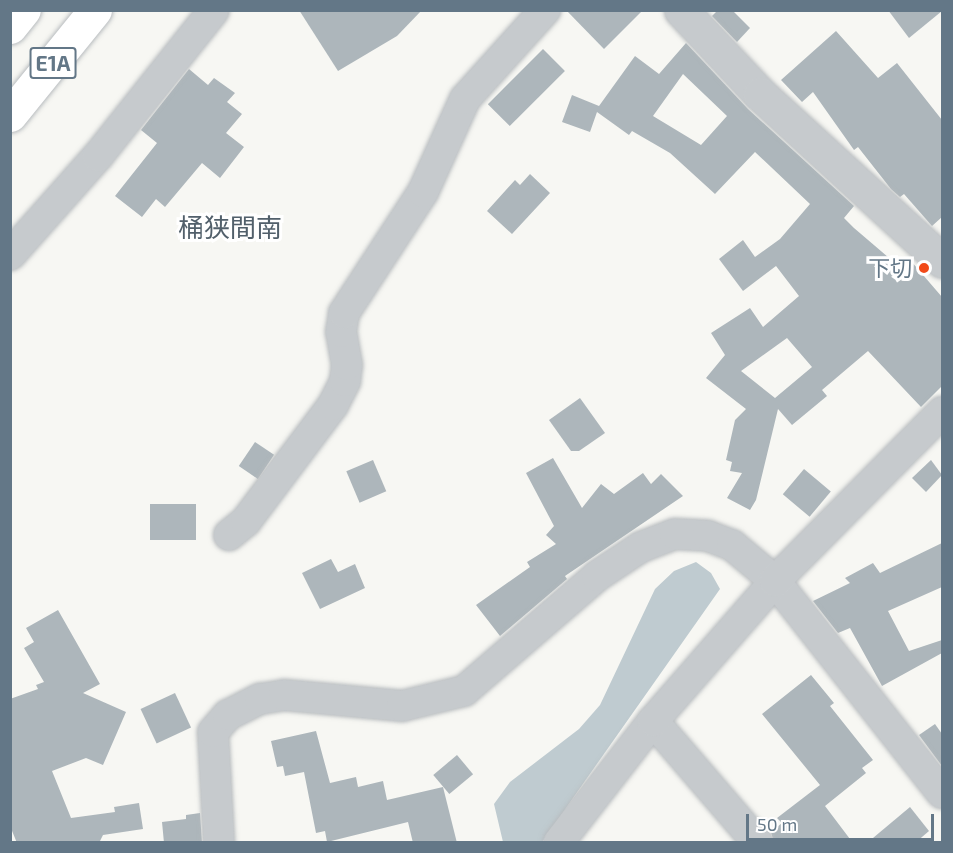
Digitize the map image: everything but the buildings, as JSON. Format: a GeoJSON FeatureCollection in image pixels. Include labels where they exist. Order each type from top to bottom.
{"type":"FeatureCollection","features":[{"type":"Feature","properties":{"kind":"highway","name":"E1A"},"geometry":{"type":"LineString","coordinates":[[10,27],[24,10]]}},
{"type":"Feature","properties":{"kind":"highway","name":"E1A"},"geometry":{"type":"LineString","coordinates":[[10,115],[95,10]]}},
{"type":"Feature","properties":{"kind":"street"},"geometry":{"type":"LineString","coordinates":[[10,255],[98,156],[214,10]]}},
{"type":"Feature","properties":{"kind":"street"},"geometry":{"type":"LineString","coordinates":[[229,536],[246,521],[333,405],[345,381],[347,365],[341,332],[344,313],[423,192],[465,99],[545,10]]}},
{"type":"Feature","properties":{"kind":"street"},"geometry":{"type":"LineString","coordinates":[[681,10],[760,94],[942,261]]}},
{"type":"Feature","properties":{"kind":"street"},"geometry":{"type":"LineString","coordinates":[[560,843],[653,721],[775,581],[942,412]]}},
{"type":"Feature","properties":{"kind":"street"},"geometry":{"type":"LineString","coordinates":[[219,843],[213,732],[243,704],[284,695],[402,706],[464,691],[597,576],[641,547],[675,534],[708,536],[732,545],[757,570],[775,581],[942,792]]}},
{"type":"Feature","properties":{"kind":"street"},"geometry":{"type":"LineString","coordinates":[[653,721],[748,839]]}},
{"type":"Feature","properties":{"kind":"shaded area"},"geometry":{"type":"Polygon","coordinates":[[[696,562],[711,573],[720,589],[542,842],[503,842],[494,804],[510,782],[579,729],[600,705],[655,589],[674,571],[696,562]]]}},
{"type":"Feature","properties":{"kind":"place","name":"下切"},"geometry":{"type":"Point","coordinates":[924,268]}},
{"type":"Feature","properties":{"kind":"district","name":"桶狭間南"},"geometry":{"type":"Point","coordinates":[230,227]}}]}
